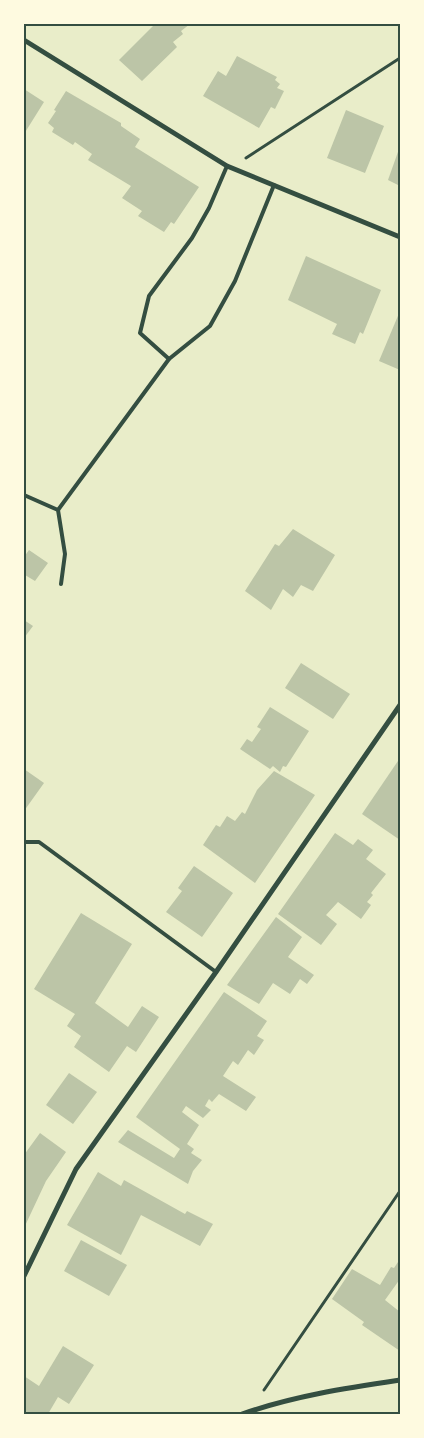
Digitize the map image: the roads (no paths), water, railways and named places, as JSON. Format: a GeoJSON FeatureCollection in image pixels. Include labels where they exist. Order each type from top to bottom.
{"type":"FeatureCollection","features":[{"type":"Feature","properties":{"kind":"street"},"geometry":{"type":"LineString","coordinates":[[24,40],[228,166],[400,237]]}},
{"type":"Feature","properties":{"kind":"street"},"geometry":{"type":"LineString","coordinates":[[24,1276],[76,1170],[216,972],[400,705]]}},
{"type":"Feature","properties":{"kind":"street"},"geometry":{"type":"LineString","coordinates":[[242,1414],[270,1404],[318,1393],[400,1380]]}},
{"type":"Feature","properties":{"kind":"lane"},"geometry":{"type":"LineString","coordinates":[[169,359],[140,333],[149,296],[192,238],[209,208],[228,166]]}},
{"type":"Feature","properties":{"kind":"lane"},"geometry":{"type":"LineString","coordinates":[[60,584],[65,554],[58,510],[169,359],[210,326],[235,281],[274,186]]}},
{"type":"Feature","properties":{"kind":"lane"},"geometry":{"type":"LineString","coordinates":[[24,495],[58,510]]}},
{"type":"Feature","properties":{"kind":"lane"},"geometry":{"type":"LineString","coordinates":[[24,842],[39,842],[216,972]]}}]}
